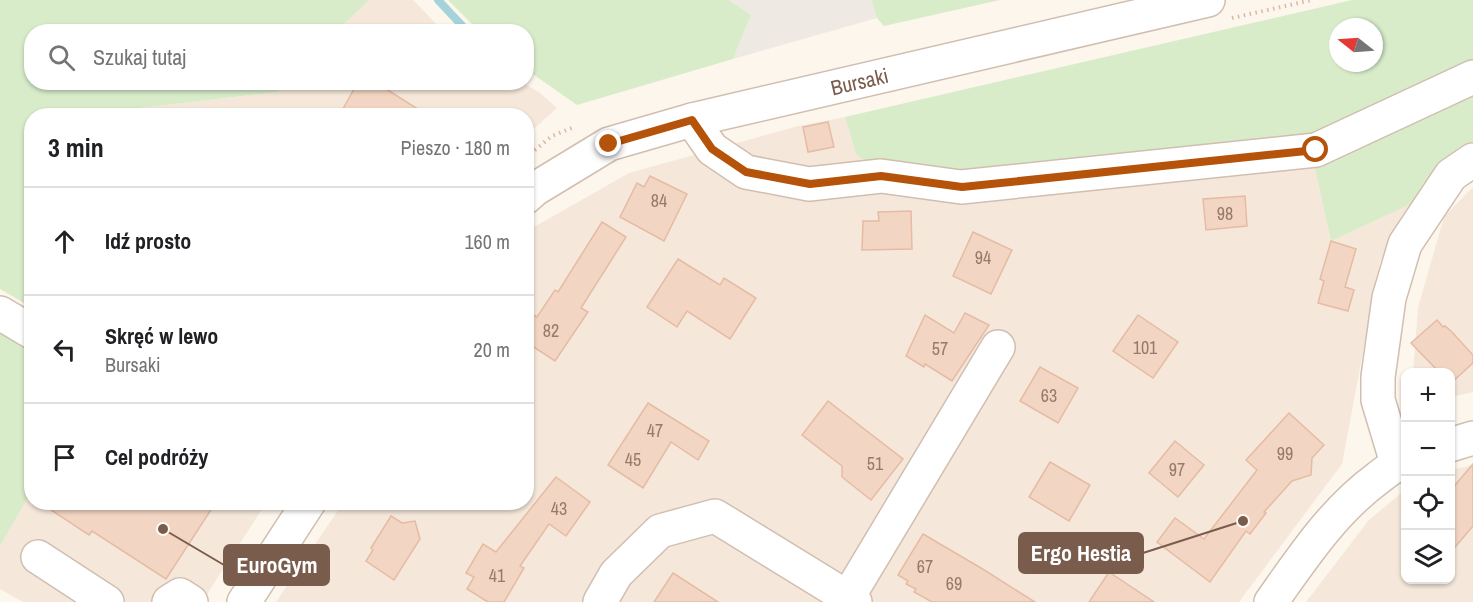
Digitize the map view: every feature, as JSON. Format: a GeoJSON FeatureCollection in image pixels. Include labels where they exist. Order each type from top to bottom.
{"type":"FeatureCollection","features":[{"type":"Feature","properties":{"kind":"street","name":"Bursaki"},"geometry":{"type":"LineString","coordinates":[[534,191],[609,144],[692,120],[1208,0]]}},
{"type":"Feature","properties":{"kind":"street"},"geometry":{"type":"LineString","coordinates":[[692,120],[712,149],[746,172],[810,184],[881,176],[962,187],[1316,150],[1473,77]]}},
{"type":"Feature","properties":{"kind":"street"},"geometry":{"type":"LineString","coordinates":[[1271,602],[1323,529],[1358,493],[1401,462],[1378,400],[1378,377],[1389,298],[1405,244],[1452,175],[1473,159]]}},
{"type":"Feature","properties":{"kind":"street"},"geometry":{"type":"LineString","coordinates":[[0,313],[24,327]]}},
{"type":"Feature","properties":{"kind":"street"},"geometry":{"type":"LineString","coordinates":[[600,602],[616,574],[660,531],[715,516],[849,600],[998,347]]}},
{"type":"Feature","properties":{"kind":"street"},"geometry":{"type":"LineString","coordinates":[[1455,443],[1473,438]]}},
{"type":"Feature","properties":{"kind":"street"},"geometry":{"type":"LineString","coordinates":[[244,602],[303,510]]}},
{"type":"Feature","properties":{"kind":"street"},"geometry":{"type":"LineString","coordinates":[[38,557],[107,602]]}},
{"type":"Feature","properties":{"kind":"street"},"geometry":{"type":"LineString","coordinates":[[169,602],[180,595],[191,602]]}},
{"type":"Feature","properties":{"kind":"shaded area"},"geometry":{"type":"Polygon","coordinates":[[[369,0],[413,0],[436,24],[344,24],[369,0]]]}},
{"type":"Feature","properties":{"kind":"shaded area"},"geometry":{"type":"Polygon","coordinates":[[[729,0],[871,0],[877,18],[733,59],[751,15],[729,0]]]}},
{"type":"Feature","properties":{"kind":"shaded area"},"geometry":{"type":"Polygon","coordinates":[[[534,89],[557,108],[534,129],[534,108],[138,108],[279,90],[534,89]]]}},
{"type":"Feature","properties":{"kind":"shaded area"},"geometry":{"type":"Polygon","coordinates":[[[845,117],[856,154],[1309,142],[1331,241],[1412,203],[1380,261],[1342,464],[1239,602],[276,602],[338,510],[534,510],[534,227],[629,173],[798,126],[845,117]]]}},
{"type":"Feature","properties":{"kind":"shaded area"},"geometry":{"type":"Polygon","coordinates":[[[1473,187],[1473,392],[1455,396],[1455,368],[1413,368],[1418,308],[1444,217],[1473,187]]]}},
{"type":"Feature","properties":{"kind":"shaded area"},"geometry":{"type":"Polygon","coordinates":[[[1473,465],[1473,602],[1306,602],[1369,520],[1401,493],[1401,584],[1455,584],[1455,469],[1473,465]]]}},
{"type":"Feature","properties":{"kind":"shaded area"},"geometry":{"type":"Polygon","coordinates":[[[24,503],[24,510],[261,510],[202,602],[23,602],[0,589],[0,546],[24,503]]]}},
{"type":"Feature","properties":{"kind":"green space"},"geometry":{"type":"Polygon","coordinates":[[[0,0],[369,0],[344,24],[24,24],[24,90],[279,90],[139,108],[24,108],[24,303],[0,289],[0,0]]]}},
{"type":"Feature","properties":{"kind":"green space"},"geometry":{"type":"Polygon","coordinates":[[[448,0],[729,0],[751,15],[733,59],[577,105],[534,75],[534,24],[472,24],[448,0]]]}},
{"type":"Feature","properties":{"kind":"green space"},"geometry":{"type":"Polygon","coordinates":[[[871,0],[1000,0],[884,26],[877,18],[871,0]]]}},
{"type":"Feature","properties":{"kind":"green space"},"geometry":{"type":"Polygon","coordinates":[[[1352,0],[1473,0],[1473,175],[1331,241],[1309,142],[948,174],[865,161],[856,154],[845,117],[1352,0]]]}},
{"type":"Feature","properties":{"kind":"green space"},"geometry":{"type":"Polygon","coordinates":[[[0,330],[24,345],[24,504],[0,546],[0,330]]]}},
{"type":"Feature","properties":{"kind":"building"},"geometry":{"type":"Polygon","coordinates":[[[354,90],[388,90],[416,108],[343,108],[354,90]]]}},
{"type":"Feature","properties":{"kind":"building"},"geometry":{"type":"Polygon","coordinates":[[[828,122],[834,147],[808,152],[803,127],[828,122]]]}},
{"type":"Feature","properties":{"kind":"building"},"geometry":{"type":"Polygon","coordinates":[[[650,176],[687,194],[664,241],[620,217],[637,183],[644,187],[650,176]]]}},
{"type":"Feature","properties":{"kind":"building"},"geometry":{"type":"Polygon","coordinates":[[[1245,196],[1247,226],[1206,230],[1203,199],[1245,196]]]}},
{"type":"Feature","properties":{"kind":"building"},"geometry":{"type":"Polygon","coordinates":[[[911,211],[912,249],[862,250],[863,221],[879,221],[878,212],[911,211]]]}},
{"type":"Feature","properties":{"kind":"building"},"geometry":{"type":"Polygon","coordinates":[[[602,222],[626,237],[581,308],[588,312],[555,361],[534,347],[534,315],[537,317],[555,290],[558,292],[602,222]]]}},
{"type":"Feature","properties":{"kind":"building"},"geometry":{"type":"Polygon","coordinates":[[[973,232],[1012,250],[991,294],[953,276],[973,232]]]}},
{"type":"Feature","properties":{"kind":"building"},"geometry":{"type":"Polygon","coordinates":[[[1331,241],[1356,249],[1345,287],[1354,290],[1348,311],[1318,303],[1324,281],[1320,279],[1331,241]]]}},
{"type":"Feature","properties":{"kind":"building"},"geometry":{"type":"Polygon","coordinates":[[[678,259],[720,285],[724,278],[756,298],[730,339],[687,311],[677,327],[647,307],[678,259]]]}},
{"type":"Feature","properties":{"kind":"building"},"geometry":{"type":"Polygon","coordinates":[[[965,313],[989,325],[952,381],[925,364],[924,367],[906,356],[925,315],[954,333],[965,313]]]}},
{"type":"Feature","properties":{"kind":"building"},"geometry":{"type":"Polygon","coordinates":[[[1138,315],[1178,342],[1153,378],[1113,351],[1138,315]]]}},
{"type":"Feature","properties":{"kind":"building"},"geometry":{"type":"Polygon","coordinates":[[[1437,320],[1452,332],[1473,355],[1473,363],[1455,379],[1455,368],[1435,368],[1411,343],[1437,320]]]}},
{"type":"Feature","properties":{"kind":"building"},"geometry":{"type":"Polygon","coordinates":[[[1040,367],[1078,388],[1058,423],[1020,401],[1040,367]]]}},
{"type":"Feature","properties":{"kind":"building"},"geometry":{"type":"Polygon","coordinates":[[[828,401],[903,459],[871,500],[842,477],[842,466],[802,435],[828,401]]]}},
{"type":"Feature","properties":{"kind":"building"},"geometry":{"type":"Polygon","coordinates":[[[648,403],[709,441],[698,460],[671,442],[643,488],[608,465],[648,403]]]}},
{"type":"Feature","properties":{"kind":"building"},"geometry":{"type":"Polygon","coordinates":[[[1289,413],[1324,445],[1312,458],[1311,475],[1292,481],[1264,512],[1266,513],[1250,534],[1246,531],[1210,582],[1157,542],[1175,518],[1204,539],[1257,470],[1246,460],[1289,413]]]}},
{"type":"Feature","properties":{"kind":"building"},"geometry":{"type":"Polygon","coordinates":[[[1175,441],[1204,465],[1178,497],[1149,473],[1175,441]]]}},
{"type":"Feature","properties":{"kind":"building"},"geometry":{"type":"Polygon","coordinates":[[[1050,462],[1090,485],[1069,521],[1029,497],[1050,462]]]}},
{"type":"Feature","properties":{"kind":"building"},"geometry":{"type":"Polygon","coordinates":[[[1473,464],[1473,526],[1455,547],[1455,530],[1455,485],[1473,464]]]}},
{"type":"Feature","properties":{"kind":"building"},"geometry":{"type":"Polygon","coordinates":[[[556,477],[590,502],[566,536],[549,524],[520,566],[524,568],[504,602],[488,602],[467,589],[474,577],[466,573],[483,544],[496,552],[530,510],[534,510],[534,504],[556,477]]]}},
{"type":"Feature","properties":{"kind":"building"},"geometry":{"type":"Polygon","coordinates":[[[51,510],[211,510],[166,579],[92,531],[89,535],[51,510]]]}},
{"type":"Feature","properties":{"kind":"building"},"geometry":{"type":"Polygon","coordinates":[[[391,516],[402,523],[415,521],[420,539],[394,580],[366,561],[373,550],[371,548],[391,516]]]}},
{"type":"Feature","properties":{"kind":"building"},"geometry":{"type":"Polygon","coordinates":[[[923,534],[1035,602],[932,602],[914,592],[916,589],[906,584],[908,581],[898,575],[923,534]]]}},
{"type":"Feature","properties":{"kind":"building"},"geometry":{"type":"Polygon","coordinates":[[[1109,572],[1154,602],[1089,602],[1109,572]]]}},
{"type":"Feature","properties":{"kind":"building"},"geometry":{"type":"Polygon","coordinates":[[[673,573],[718,602],[654,602],[673,573]]]}},
{"type":"Feature","properties":{"kind":"waterway"},"geometry":{"type":"LineString","coordinates":[[438,0],[460,24]]}},
{"type":"Feature","properties":{"kind":"place","name":"Ergo Hestia"},"geometry":{"type":"Point","coordinates":[1243,521]}},
{"type":"Feature","properties":{"kind":"place","name":"EuroGym"},"geometry":{"type":"Point","coordinates":[163,529]}},
{"type":"Feature","properties":{"kind":"route"},"geometry":{"type":"LineString","coordinates":[[609,144],[692,120],[712,149],[746,172],[810,184],[881,176],[962,187],[1316,150]]}}]}
